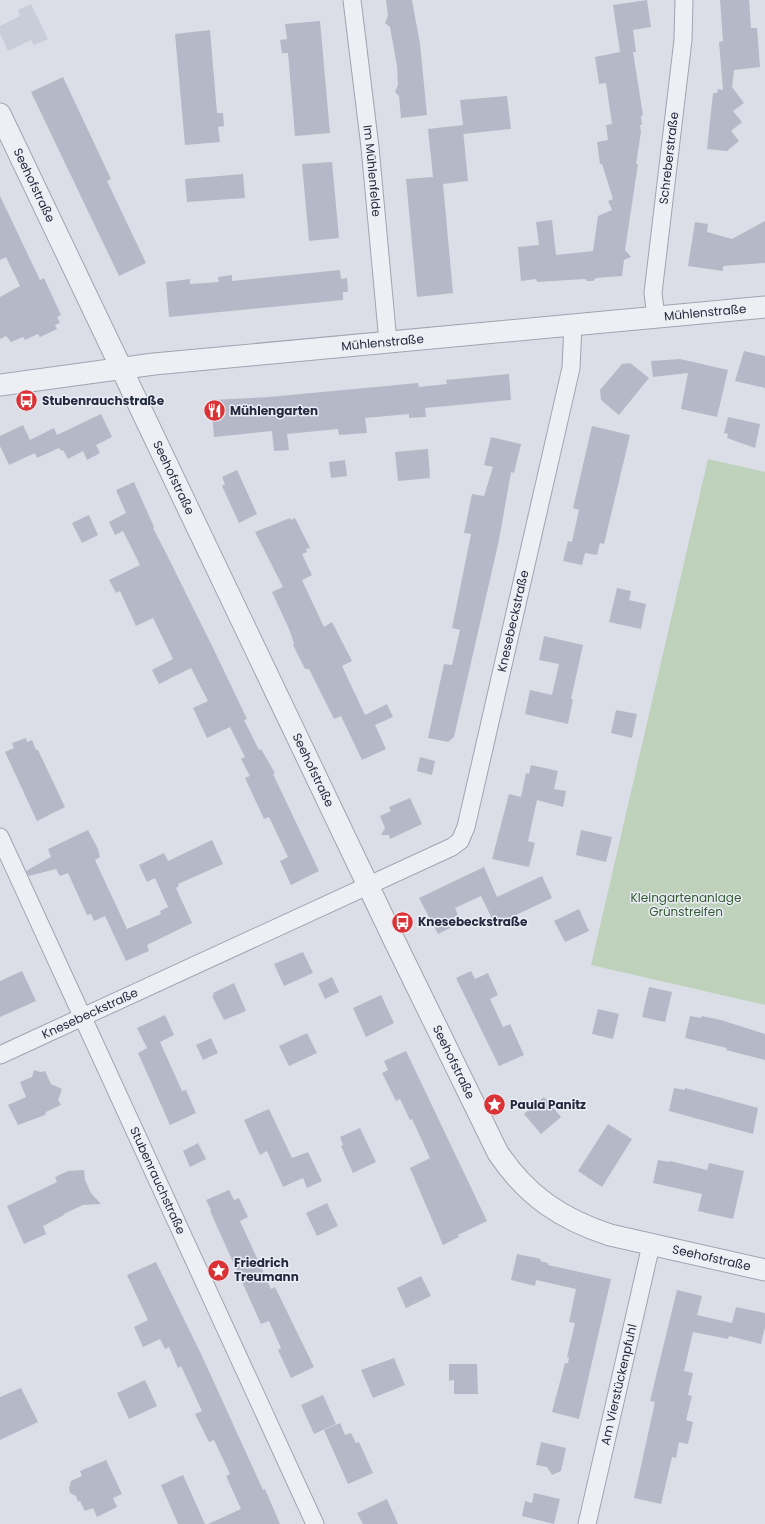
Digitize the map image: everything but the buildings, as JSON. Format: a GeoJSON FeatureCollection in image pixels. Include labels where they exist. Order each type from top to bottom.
{"type":"FeatureCollection","features":[{"type":"Feature","properties":{"kind":"street","name":"Im Mühlenfelde"},"geometry":{"type":"LineString","coordinates":[[352,0],[371,154],[388,342]]}},
{"type":"Feature","properties":{"kind":"street","name":"Schreberstraße"},"geometry":{"type":"LineString","coordinates":[[656,317],[653,293],[683,40],[684,0]]}},
{"type":"Feature","properties":{"kind":"street","name":"Seehofstraße"},"geometry":{"type":"LineString","coordinates":[[0,114],[490,1139],[507,1167],[530,1192],[566,1218],[586,1227],[610,1235],[651,1245],[765,1270]]}},
{"type":"Feature","properties":{"kind":"street","name":"Mühlenstraße"},"geometry":{"type":"LineString","coordinates":[[0,385],[121,368],[765,306]]}},
{"type":"Feature","properties":{"kind":"street","name":"Knesebeckstraße"},"geometry":{"type":"LineString","coordinates":[[0,1055],[452,847],[463,837],[571,368],[573,325]]}},
{"type":"Feature","properties":{"kind":"street","name":"Stubenrauchstraße"},"geometry":{"type":"LineString","coordinates":[[0,837],[315,1524]]}},
{"type":"Feature","properties":{"kind":"street","name":"Am Vierstückenpfuhl"},"geometry":{"type":"LineString","coordinates":[[587,1524],[651,1245]]}},
{"type":"Feature","properties":{"kind":"shaded area"},"geometry":{"type":"Polygon","coordinates":[[[31,4],[48,39],[34,45],[31,40],[8,51],[0,33],[0,26],[20,16],[18,10],[31,4]]]}},
{"type":"Feature","properties":{"kind":"green space","name":"Kleingartenanlage Grünstreifen"},"geometry":{"type":"Polygon","coordinates":[[[708,459],[765,472],[765,1005],[591,965],[708,459]]]}},
{"type":"Feature","properties":{"kind":"place","name":"Stubenrauchstraße"},"geometry":{"type":"Point","coordinates":[27,401]}},
{"type":"Feature","properties":{"kind":"place","name":"Mühlengarten"},"geometry":{"type":"Point","coordinates":[215,411]}},
{"type":"Feature","properties":{"kind":"place","name":"Knesebeckstraße"},"geometry":{"type":"Point","coordinates":[403,922]}},
{"type":"Feature","properties":{"kind":"place","name":"Paula Panitz"},"geometry":{"type":"Point","coordinates":[495,1105]}},
{"type":"Feature","properties":{"kind":"place","name":"Friedrich Treumann"},"geometry":{"type":"Point","coordinates":[219,1270]}}]}
